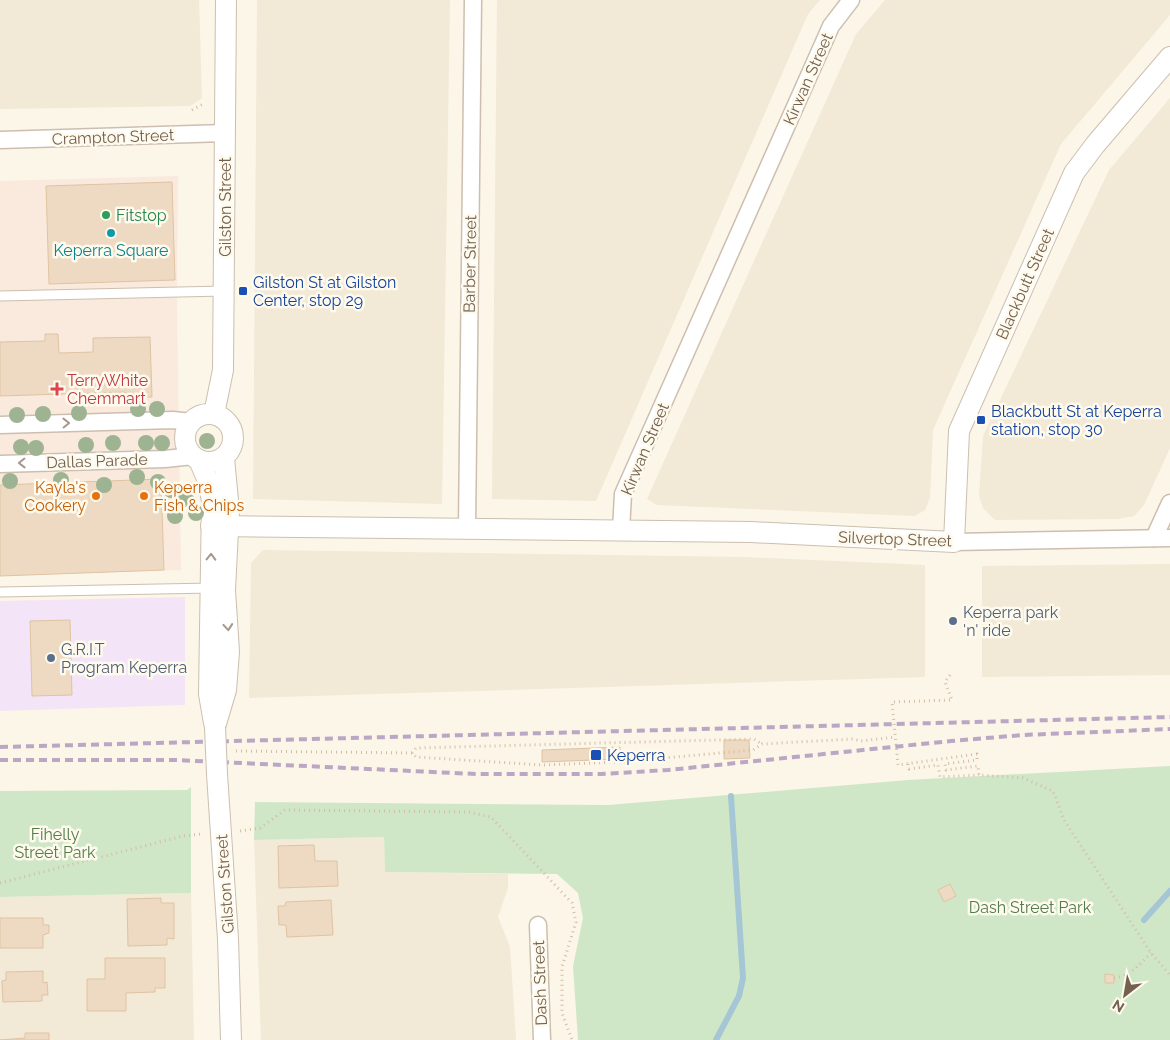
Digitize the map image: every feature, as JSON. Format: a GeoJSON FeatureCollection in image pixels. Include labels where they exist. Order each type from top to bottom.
{"type":"FeatureCollection","features":[{"type":"Feature","properties":{"kind":"street","name":"Gilston Street"},"geometry":{"type":"LineString","coordinates":[[214,414],[223,370],[226,0]]}},
{"type":"Feature","properties":{"kind":"street","name":"Barber Street"},"geometry":{"type":"LineString","coordinates":[[468,528],[473,0]]}},
{"type":"Feature","properties":{"kind":"street","name":"Kirwan Street"},"geometry":{"type":"LineString","coordinates":[[621,530],[623,494],[831,26],[852,0]]}},
{"type":"Feature","properties":{"kind":"street","name":"Blackbutt Street"},"geometry":{"type":"LineString","coordinates":[[954,542],[959,431],[1074,174],[1095,145],[1170,57]]}},
{"type":"Feature","properties":{"kind":"street","name":"Crampton Street"},"geometry":{"type":"LineString","coordinates":[[0,140],[225,133]]}},
{"type":"Feature","properties":{"kind":"street"},"geometry":{"type":"LineString","coordinates":[[214,414],[228,422],[234,436],[233,444],[224,458],[211,462],[196,458],[188,450],[185,436],[191,422],[201,415],[214,414]]}},
{"type":"Feature","properties":{"kind":"street"},"geometry":{"type":"LineString","coordinates":[[0,425],[168,420],[191,422]]}},
{"type":"Feature","properties":{"kind":"street","name":"Gilston Street"},"geometry":{"type":"LineString","coordinates":[[196,458],[211,492],[220,526]]}},
{"type":"Feature","properties":{"kind":"street","name":"Dallas Parade"},"geometry":{"type":"LineString","coordinates":[[0,464],[196,458]]}},
{"type":"Feature","properties":{"kind":"street","name":"Gilston Street"},"geometry":{"type":"LineString","coordinates":[[224,458],[228,484],[220,526],[218,588],[228,671],[221,709],[215,727],[228,939],[231,1040]]}},
{"type":"Feature","properties":{"kind":"street"},"geometry":{"type":"LineString","coordinates":[[1162,538],[1170,503]]}},
{"type":"Feature","properties":{"kind":"street"},"geometry":{"type":"LineString","coordinates":[[220,526],[621,530]]}},
{"type":"Feature","properties":{"kind":"street","name":"Silvertop Street"},"geometry":{"type":"LineString","coordinates":[[621,530],[751,532],[954,542],[1162,538]]}},
{"type":"Feature","properties":{"kind":"street","name":"Dash Street"},"geometry":{"type":"LineString","coordinates":[[538,926],[542,1040]]}},
{"type":"Feature","properties":{"kind":"lane"},"geometry":{"type":"LineString","coordinates":[[0,296],[224,290]]}},
{"type":"Feature","properties":{"kind":"lane"},"geometry":{"type":"LineString","coordinates":[[0,592],[218,588]]}},
{"type":"Feature","properties":{"kind":"path"},"geometry":{"type":"LineString","coordinates":[[192,110],[205,103]]}},
{"type":"Feature","properties":{"kind":"path"},"geometry":{"type":"LineString","coordinates":[[950,675],[945,682],[952,700],[892,702],[898,765],[977,754],[977,760],[945,764],[946,770],[978,766],[979,775]]}},
{"type":"Feature","properties":{"kind":"path"},"geometry":{"type":"LineString","coordinates":[[228,750],[412,753],[416,757],[542,765],[620,762],[734,752],[753,750],[762,744],[853,739],[861,741],[896,737]]}},
{"type":"Feature","properties":{"kind":"path"},"geometry":{"type":"LineString","coordinates":[[412,753],[416,748],[754,739],[762,744]]}},
{"type":"Feature","properties":{"kind":"path"},"geometry":{"type":"LineString","coordinates":[[908,764],[909,769],[938,765],[940,777],[979,775],[1023,778],[1053,791],[1064,820],[1152,953],[1170,975]]}},
{"type":"Feature","properties":{"kind":"path"},"geometry":{"type":"LineString","coordinates":[[235,832],[260,828],[285,810],[469,812],[491,817],[572,903],[576,922],[562,967],[562,1013],[572,1040]]}},
{"type":"Feature","properties":{"kind":"path"},"geometry":{"type":"LineString","coordinates":[[0,883],[183,836],[201,834]]}},
{"type":"Feature","properties":{"kind":"path"},"geometry":{"type":"LineString","coordinates":[[1114,978],[1123,977],[1152,953]]}},
{"type":"Feature","properties":{"kind":"shaded area"},"geometry":{"type":"Polygon","coordinates":[[[0,0],[199,0],[202,98],[190,106],[0,109],[0,0]]]}},
{"type":"Feature","properties":{"kind":"shaded area"},"geometry":{"type":"Polygon","coordinates":[[[257,0],[450,0],[442,504],[253,499],[257,0]]]}},
{"type":"Feature","properties":{"kind":"shaded area"},"geometry":{"type":"Polygon","coordinates":[[[497,0],[820,0],[808,14],[596,501],[492,499],[497,0]]]}},
{"type":"Feature","properties":{"kind":"shaded area"},"geometry":{"type":"Polygon","coordinates":[[[885,0],[1170,0],[1170,15],[1061,144],[933,430],[930,498],[925,510],[915,516],[657,505],[647,499],[856,34],[885,0]]]}},
{"type":"Feature","properties":{"kind":"shaded area"},"geometry":{"type":"Polygon","coordinates":[[[1170,98],[1170,448],[1144,505],[1134,516],[1118,519],[995,520],[983,508],[979,496],[983,436],[1109,170],[1170,98]]]}},
{"type":"Feature","properties":{"kind":"shaded area"},"geometry":{"type":"Polygon","coordinates":[[[178,176],[177,307],[181,570],[0,576],[0,181],[178,176]]]}},
{"type":"Feature","properties":{"kind":"shaded area"},"geometry":{"type":"Polygon","coordinates":[[[263,550],[743,557],[925,565],[925,677],[249,698],[251,563],[263,550]]]}},
{"type":"Feature","properties":{"kind":"shaded area"},"geometry":{"type":"Polygon","coordinates":[[[1170,564],[1170,675],[982,677],[982,566],[1170,564]]]}},
{"type":"Feature","properties":{"kind":"shaded area"},"geometry":{"type":"Polygon","coordinates":[[[185,597],[185,705],[0,711],[0,601],[185,597]]]}},
{"type":"Feature","properties":{"kind":"shaded area"},"geometry":{"type":"Polygon","coordinates":[[[384,837],[385,872],[508,874],[508,888],[498,917],[510,947],[516,1040],[261,1040],[254,840],[384,837]]]}},
{"type":"Feature","properties":{"kind":"shaded area"},"geometry":{"type":"Polygon","coordinates":[[[191,893],[194,1040],[0,1040],[0,897],[191,893]]]}},
{"type":"Feature","properties":{"kind":"green space","name":"Dash Street Park"},"geometry":{"type":"Polygon","coordinates":[[[1170,766],[1170,1040],[578,1040],[573,966],[583,918],[578,893],[557,874],[385,872],[384,837],[254,840],[255,802],[608,805],[908,780],[1170,766]]]}},
{"type":"Feature","properties":{"kind":"green space","name":"Fihelly Street Park"},"geometry":{"type":"Polygon","coordinates":[[[191,787],[191,893],[0,897],[0,791],[187,790],[191,787]]]}},
{"type":"Feature","properties":{"kind":"building","name":"Keperra Square"},"geometry":{"type":"Polygon","coordinates":[[[172,182],[175,280],[49,284],[46,186],[172,182]]]}},
{"type":"Feature","properties":{"kind":"building"},"geometry":{"type":"Polygon","coordinates":[[[45,334],[58,334],[59,353],[93,352],[93,338],[150,337],[152,397],[125,397],[125,392],[0,396],[0,342],[45,341],[45,334]]]}},
{"type":"Feature","properties":{"kind":"building"},"geometry":{"type":"Polygon","coordinates":[[[161,479],[164,570],[0,576],[0,485],[161,479]]]}},
{"type":"Feature","properties":{"kind":"building","name":"G.R.I.T Program Keperra"},"geometry":{"type":"Polygon","coordinates":[[[70,620],[72,695],[32,696],[30,621],[70,620]]]}},
{"type":"Feature","properties":{"kind":"building"},"geometry":{"type":"Polygon","coordinates":[[[724,740],[749,740],[750,758],[724,759],[724,740]]]}},
{"type":"Feature","properties":{"kind":"building"},"geometry":{"type":"Polygon","coordinates":[[[620,747],[621,759],[542,762],[542,750],[620,747]]]}},
{"type":"Feature","properties":{"kind":"building"},"geometry":{"type":"Polygon","coordinates":[[[314,845],[315,861],[337,861],[338,886],[279,888],[278,846],[314,845]]]}},
{"type":"Feature","properties":{"kind":"building"},"geometry":{"type":"Polygon","coordinates":[[[950,884],[956,896],[944,902],[938,890],[950,884]]]}},
{"type":"Feature","properties":{"kind":"building"},"geometry":{"type":"Polygon","coordinates":[[[161,898],[161,903],[174,903],[174,939],[167,938],[167,945],[128,946],[127,899],[161,898]]]}},
{"type":"Feature","properties":{"kind":"building"},"geometry":{"type":"Polygon","coordinates":[[[331,900],[333,935],[287,937],[286,925],[279,925],[278,906],[285,906],[286,902],[331,900]]]}},
{"type":"Feature","properties":{"kind":"building"},"geometry":{"type":"Polygon","coordinates":[[[0,918],[43,918],[43,925],[49,925],[49,933],[43,935],[43,948],[0,948],[0,918]]]}},
{"type":"Feature","properties":{"kind":"building"},"geometry":{"type":"Polygon","coordinates":[[[105,958],[165,958],[165,988],[155,988],[155,992],[126,993],[126,1011],[87,1011],[87,979],[105,979],[105,958]]]}},
{"type":"Feature","properties":{"kind":"building"},"geometry":{"type":"Polygon","coordinates":[[[43,971],[43,983],[47,982],[48,995],[42,995],[42,1001],[3,1002],[2,981],[6,980],[6,972],[43,971]]]}},
{"type":"Feature","properties":{"kind":"building"},"geometry":{"type":"Polygon","coordinates":[[[1105,974],[1114,975],[1114,983],[1105,983],[1105,974]]]}},
{"type":"Feature","properties":{"kind":"building"},"geometry":{"type":"Polygon","coordinates":[[[25,1033],[49,1033],[49,1040],[0,1040],[25,1038],[25,1033]]]}},
{"type":"Feature","properties":{"kind":"waterway"},"geometry":{"type":"LineString","coordinates":[[716,1040],[739,996],[743,978],[731,796]]}},
{"type":"Feature","properties":{"kind":"waterway"},"geometry":{"type":"LineString","coordinates":[[1144,920],[1170,891]]}},
{"type":"Feature","properties":{"kind":"railway"},"geometry":{"type":"LineString","coordinates":[[0,747],[1170,717]]}},
{"type":"Feature","properties":{"kind":"railway"},"geometry":{"type":"LineString","coordinates":[[0,760],[176,760],[476,774],[601,774],[668,770],[1023,735],[1170,729]]}},
{"type":"Feature","properties":{"kind":"place","name":"Fitstop"},"geometry":{"type":"Point","coordinates":[106,215]}},
{"type":"Feature","properties":{"kind":"place","name":"Keperra Square"},"geometry":{"type":"Point","coordinates":[111,233]}},
{"type":"Feature","properties":{"kind":"place","name":"Gilston St at Gilston Center, stop 29"},"geometry":{"type":"Point","coordinates":[243,291]}},
{"type":"Feature","properties":{"kind":"place","name":"TerryWhite Chemmart"},"geometry":{"type":"Point","coordinates":[57,389]}},
{"type":"Feature","properties":{"kind":"place","name":"Blackbutt St at Keperra station, stop 30"},"geometry":{"type":"Point","coordinates":[981,420]}},
{"type":"Feature","properties":{"kind":"place","name":"Kayla's Cookery"},"geometry":{"type":"Point","coordinates":[96,496]}},
{"type":"Feature","properties":{"kind":"place","name":"Keperra Fish & Chips"},"geometry":{"type":"Point","coordinates":[144,496]}},
{"type":"Feature","properties":{"kind":"place","name":"Keperra park 'n' ride"},"geometry":{"type":"Point","coordinates":[953,621]}},
{"type":"Feature","properties":{"kind":"place","name":"G.R.I.T Program Keperra"},"geometry":{"type":"Point","coordinates":[51,658]}},
{"type":"Feature","properties":{"kind":"place","name":"Keperra"},"geometry":{"type":"Point","coordinates":[596,755]}}]}
